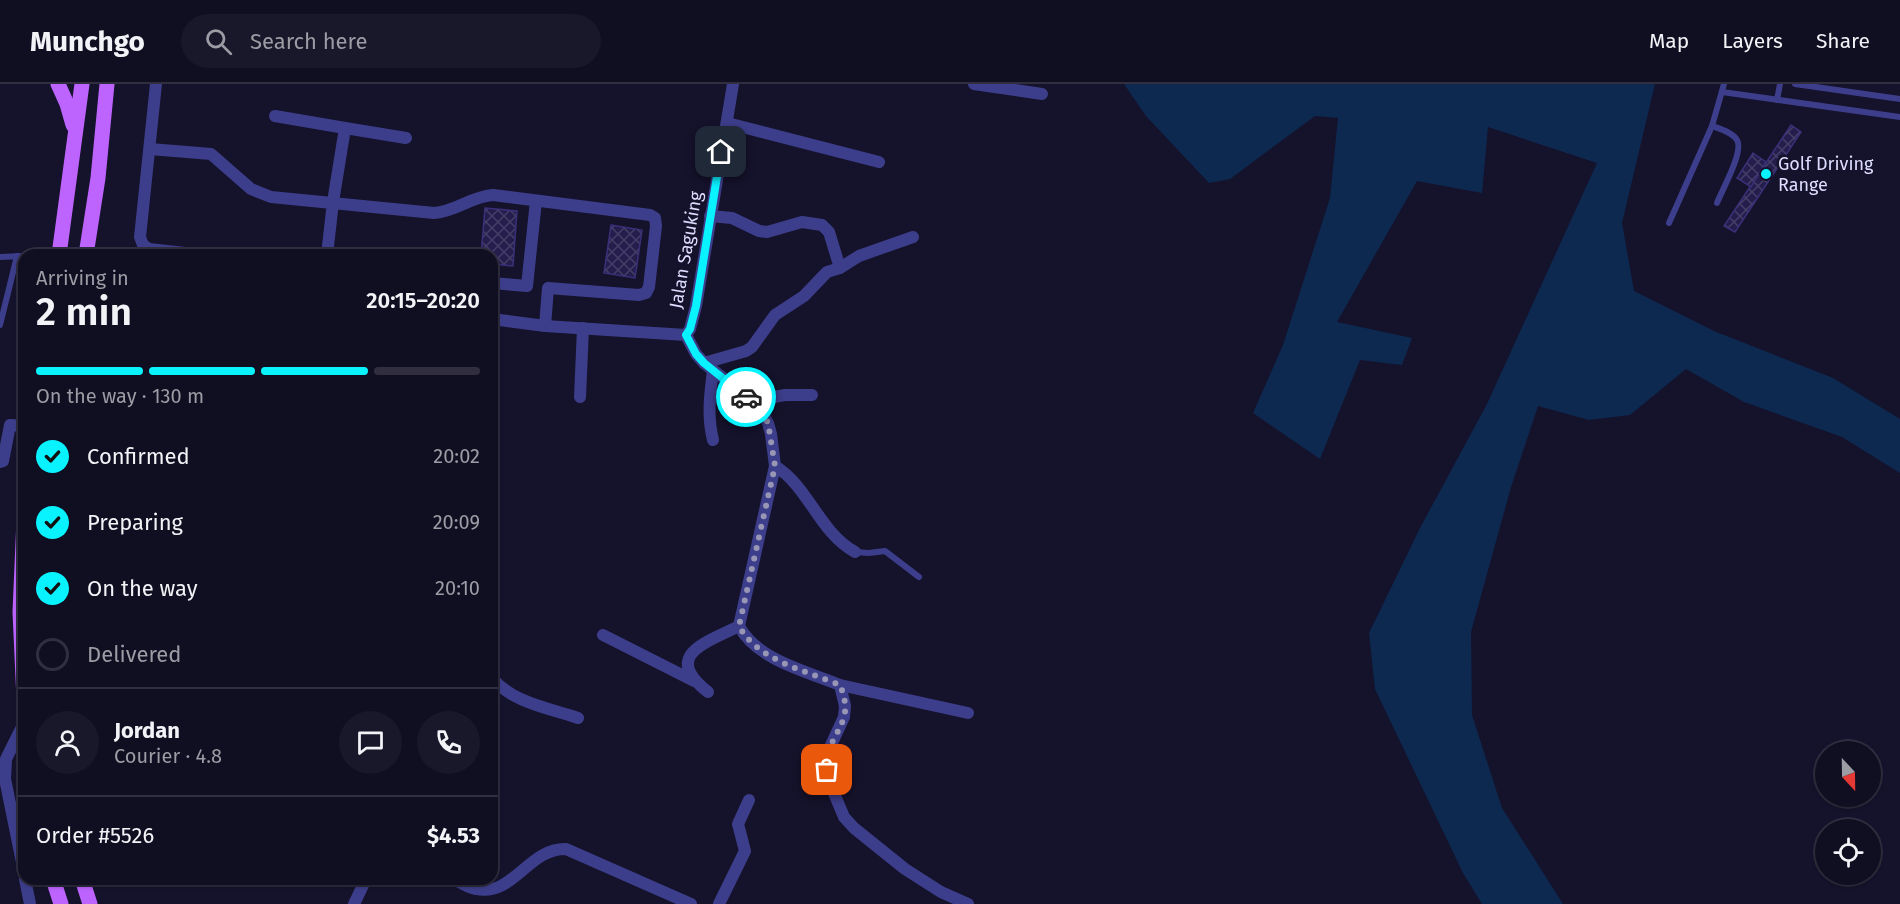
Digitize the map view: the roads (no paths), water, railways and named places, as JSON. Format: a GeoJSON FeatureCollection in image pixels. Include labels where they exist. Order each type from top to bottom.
{"type":"FeatureCollection","features":[{"type":"Feature","properties":{"kind":"main road"},"geometry":{"type":"LineString","coordinates":[[58,84],[76,134]]}},
{"type":"Feature","properties":{"kind":"main road"},"geometry":{"type":"LineString","coordinates":[[60,249],[82,84]]}},
{"type":"Feature","properties":{"kind":"main road"},"geometry":{"type":"LineString","coordinates":[[88,249],[98,178],[104,87]]}},
{"type":"Feature","properties":{"kind":"main road"},"geometry":{"type":"LineString","coordinates":[[55,885],[61,904]]}},
{"type":"Feature","properties":{"kind":"main road"},"geometry":{"type":"LineString","coordinates":[[84,885],[90,904]]}},
{"type":"Feature","properties":{"kind":"street"},"geometry":{"type":"LineString","coordinates":[[149,249],[143,245],[140,237],[156,84]]}},
{"type":"Feature","properties":{"kind":"street","name":"Jalan Saguking"},"geometry":{"type":"LineString","coordinates":[[498,320],[545,326],[686,335],[690,329],[696,306],[733,84]]}},
{"type":"Feature","properties":{"kind":"street"},"geometry":{"type":"LineString","coordinates":[[974,84],[1042,94]]}},
{"type":"Feature","properties":{"kind":"street"},"geometry":{"type":"LineString","coordinates":[[275,116],[406,138]]}},
{"type":"Feature","properties":{"kind":"street"},"geometry":{"type":"LineString","coordinates":[[727,123],[879,162]]}},
{"type":"Feature","properties":{"kind":"street"},"geometry":{"type":"LineString","coordinates":[[328,249],[345,128]]}},
{"type":"Feature","properties":{"kind":"street"},"geometry":{"type":"LineString","coordinates":[[150,149],[211,153],[251,189],[271,197],[434,213],[449,210],[483,195],[650,215],[655,218],[649,287],[646,293],[639,295],[498,284]]}},
{"type":"Feature","properties":{"kind":"street"},"geometry":{"type":"LineString","coordinates":[[527,286],[536,201]]}},
{"type":"Feature","properties":{"kind":"street"},"geometry":{"type":"LineString","coordinates":[[710,216],[732,218],[759,231],[767,232],[802,222],[822,225],[829,232],[840,268]]}},
{"type":"Feature","properties":{"kind":"street"},"geometry":{"type":"LineString","coordinates":[[709,366],[752,347],[775,315],[804,296],[827,272],[840,268],[859,256],[913,237]]}},
{"type":"Feature","properties":{"kind":"street"},"geometry":{"type":"LineString","coordinates":[[545,326],[548,288]]}},
{"type":"Feature","properties":{"kind":"street"},"geometry":{"type":"LineString","coordinates":[[580,397],[583,328]]}},
{"type":"Feature","properties":{"kind":"street"},"geometry":{"type":"LineString","coordinates":[[686,335],[696,354],[752,401],[768,423],[775,466],[739,626],[750,642],[760,650],[840,685],[968,713]]}},
{"type":"Feature","properties":{"kind":"street"},"geometry":{"type":"LineString","coordinates":[[709,366],[708,422],[713,440]]}},
{"type":"Feature","properties":{"kind":"street"},"geometry":{"type":"LineString","coordinates":[[752,401],[785,395],[812,395]]}},
{"type":"Feature","properties":{"kind":"street"},"geometry":{"type":"LineString","coordinates":[[0,462],[6,454],[5,424]]}},
{"type":"Feature","properties":{"kind":"street"},"geometry":{"type":"LineString","coordinates":[[775,466],[789,474],[827,528],[855,552]]}},
{"type":"Feature","properties":{"kind":"street"},"geometry":{"type":"LineString","coordinates":[[694,681],[688,664],[688,656],[695,649],[739,626]]}},
{"type":"Feature","properties":{"kind":"street"},"geometry":{"type":"LineString","coordinates":[[603,635],[694,681],[708,692]]}},
{"type":"Feature","properties":{"kind":"street"},"geometry":{"type":"LineString","coordinates":[[498,685],[514,696],[578,717]]}},
{"type":"Feature","properties":{"kind":"street"},"geometry":{"type":"LineString","coordinates":[[840,685],[845,706],[844,717],[825,758],[831,786],[844,817],[905,869],[941,892],[968,904]]}},
{"type":"Feature","properties":{"kind":"street"},"geometry":{"type":"LineString","coordinates":[[18,735],[6,759],[3,778],[18,845]]}},
{"type":"Feature","properties":{"kind":"street"},"geometry":{"type":"LineString","coordinates":[[719,904],[745,851],[738,824],[749,800]]}},
{"type":"Feature","properties":{"kind":"street"},"geometry":{"type":"LineString","coordinates":[[465,885],[473,889],[488,891],[509,881],[537,857],[556,848],[566,849],[691,904]]}},
{"type":"Feature","properties":{"kind":"street"},"geometry":{"type":"LineString","coordinates":[[26,885],[30,904]]}},
{"type":"Feature","properties":{"kind":"street"},"geometry":{"type":"LineString","coordinates":[[354,904],[363,885]]}},
{"type":"Feature","properties":{"kind":"lane"},"geometry":{"type":"LineString","coordinates":[[1669,223],[1712,126],[1724,84]]}},
{"type":"Feature","properties":{"kind":"lane"},"geometry":{"type":"LineString","coordinates":[[1777,100],[1780,84]]}},
{"type":"Feature","properties":{"kind":"lane"},"geometry":{"type":"LineString","coordinates":[[1795,84],[1900,99]]}},
{"type":"Feature","properties":{"kind":"lane"},"geometry":{"type":"LineString","coordinates":[[1722,92],[1900,117]]}},
{"type":"Feature","properties":{"kind":"lane"},"geometry":{"type":"LineString","coordinates":[[1712,126],[1734,137],[1739,146],[1739,151],[1717,203]]}},
{"type":"Feature","properties":{"kind":"lane"},"geometry":{"type":"LineString","coordinates":[[0,257],[18,256]]}},
{"type":"Feature","properties":{"kind":"lane"},"geometry":{"type":"LineString","coordinates":[[0,325],[18,263]]}},
{"type":"Feature","properties":{"kind":"lane"},"geometry":{"type":"LineString","coordinates":[[855,552],[885,551],[919,577]]}},
{"type":"Feature","properties":{"kind":"water"},"geometry":{"type":"Polygon","coordinates":[[[1124,84],[1655,84],[1622,223],[1634,291],[1714,331],[1833,378],[1900,419],[1900,473],[1842,437],[1744,402],[1686,369],[1630,415],[1589,420],[1538,406],[1511,487],[1471,632],[1472,715],[1502,808],[1563,904],[1482,904],[1463,873],[1375,689],[1369,633],[1420,528],[1487,404],[1597,163],[1488,127],[1482,193],[1417,181],[1337,322],[1412,338],[1402,365],[1360,360],[1320,459],[1253,413],[1283,345],[1330,198],[1338,118],[1315,116],[1230,179],[1209,183],[1146,116],[1124,84]]]}},
{"type":"Feature","properties":{"kind":"place","name":"Golf Driving Range"},"geometry":{"type":"Point","coordinates":[1766,174]}}]}
